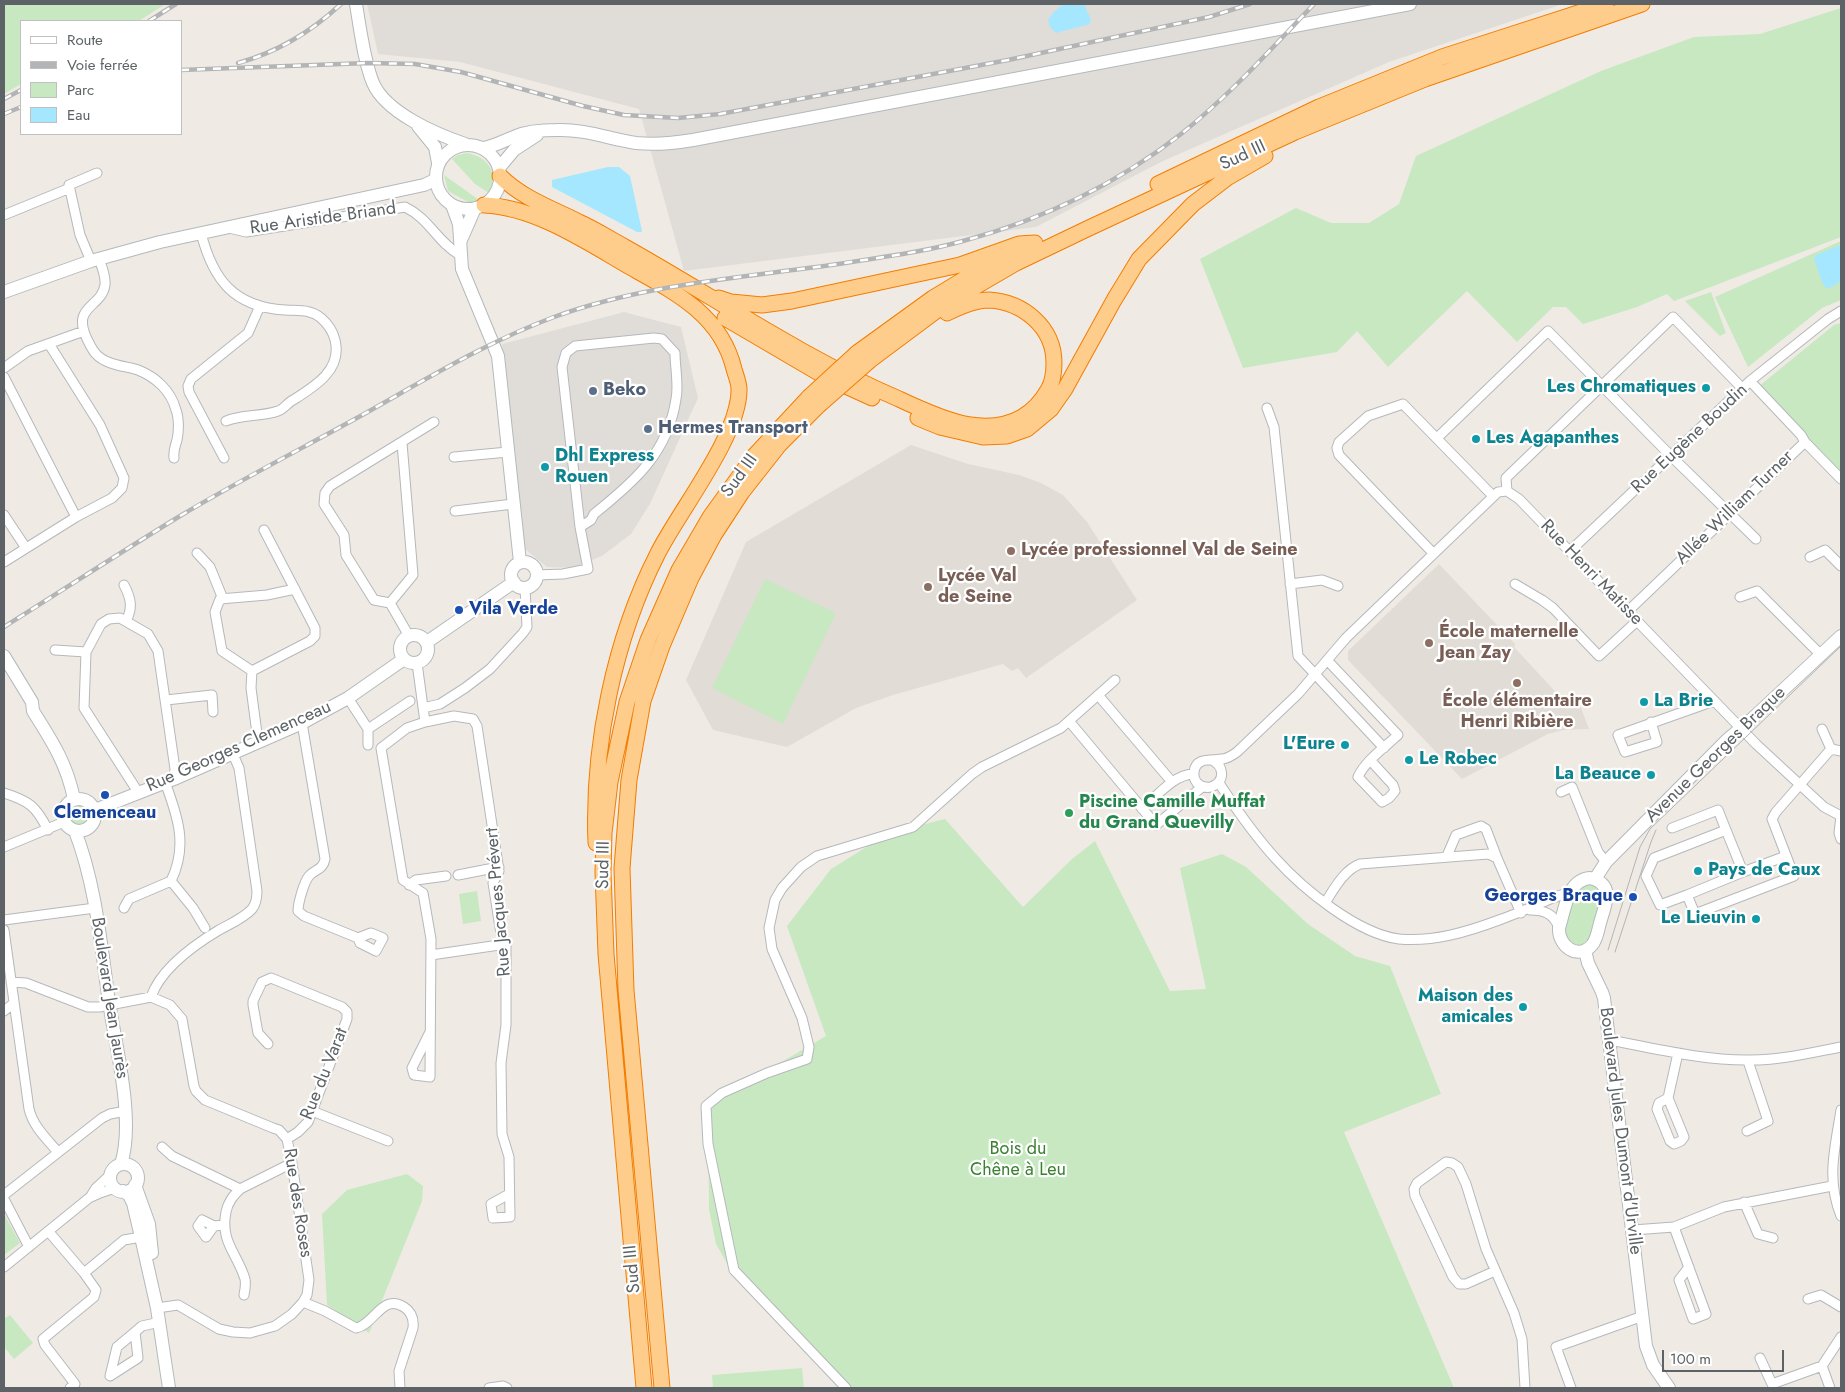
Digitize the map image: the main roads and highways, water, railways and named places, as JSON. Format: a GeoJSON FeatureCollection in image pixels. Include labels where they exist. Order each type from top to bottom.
{"type":"FeatureCollection","features":[{"type":"Feature","properties":{"kind":"highway","name":"Sud III"},"geometry":{"type":"LineString","coordinates":[[863,357],[933,298],[981,269],[1319,107],[1442,57],[1606,4]]}},
{"type":"Feature","properties":{"kind":"highway","name":"Sud III"},"geometry":{"type":"LineString","coordinates":[[863,357],[909,331],[944,305],[1016,264],[1295,132],[1425,79],[1642,4]]}},
{"type":"Feature","properties":{"kind":"highway"},"geometry":{"type":"LineString","coordinates":[[660,284],[684,293],[824,376],[896,409],[940,427],[983,437],[1007,436],[1027,429],[1051,409],[1065,389],[1139,259],[1192,204],[1227,178],[1284,146],[1295,132]]}},
{"type":"Feature","properties":{"kind":"highway"},"geometry":{"type":"LineString","coordinates":[[500,172],[513,188],[528,198],[581,223],[858,380],[924,410],[969,425],[996,426],[1015,422],[1029,414],[1050,387],[1054,371],[1051,341],[1044,328],[1033,316],[1013,304],[987,300],[962,306],[909,331]]}},
{"type":"Feature","properties":{"kind":"highway"},"geometry":{"type":"LineString","coordinates":[[480,206],[505,207],[563,229],[660,284],[694,306],[708,318],[717,330],[731,356],[739,389],[736,414],[721,446],[658,553],[634,605],[616,665],[604,722],[597,771],[595,815],[597,880],[606,954]]}},
{"type":"Feature","properties":{"kind":"highway"},"geometry":{"type":"LineString","coordinates":[[679,280],[731,302],[762,305],[792,301],[960,265],[1019,244],[1035,243]]}},
{"type":"Feature","properties":{"kind":"highway"},"geometry":{"type":"LineString","coordinates":[[814,401],[863,357]]}},
{"type":"Feature","properties":{"kind":"highway","name":"Sud III"},"geometry":{"type":"LineString","coordinates":[[644,1388],[606,954],[603,872],[604,833],[610,782],[627,702],[648,640],[679,570],[710,518],[754,456],[814,401]]}},
{"type":"Feature","properties":{"kind":"highway","name":"Sud III"},"geometry":{"type":"LineString","coordinates":[[662,1388],[626,990],[622,868],[629,780],[643,701],[662,646],[692,578],[714,535],[742,492],[814,401]]}},
{"type":"Feature","properties":{"kind":"water"},"geometry":{"type":"Polygon","coordinates":[[[1063,4],[1084,4],[1091,20],[1090,24],[1056,33],[1050,27],[1048,20],[1063,4]]]}},
{"type":"Feature","properties":{"kind":"water"},"geometry":{"type":"Polygon","coordinates":[[[608,167],[619,167],[630,176],[641,232],[637,232],[552,187],[552,180],[608,167]]]}},
{"type":"Feature","properties":{"kind":"water"},"geometry":{"type":"Polygon","coordinates":[[[1841,246],[1841,281],[1830,288],[1826,288],[1814,259],[1816,255],[1841,246]]]}},
{"type":"Feature","properties":{"kind":"tram line"},"geometry":{"type":"LineString","coordinates":[[1608,950],[1640,847],[1650,829],[1841,646]]}},
{"type":"Feature","properties":{"kind":"tram line"},"geometry":{"type":"LineString","coordinates":[[1615,952],[1656,830]]}},
{"type":"Feature","properties":{"kind":"railway"},"geometry":{"type":"LineString","coordinates":[[151,20],[176,4]]}},
{"type":"Feature","properties":{"kind":"railway"},"geometry":{"type":"LineString","coordinates":[[238,63],[267,53],[293,40],[341,4]]}},
{"type":"Feature","properties":{"kind":"railway"},"geometry":{"type":"LineString","coordinates":[[182,70],[368,63],[415,64],[461,72],[583,106],[624,115],[678,118],[720,114],[1008,60],[1209,17],[1250,4]]}},
{"type":"Feature","properties":{"kind":"railway"},"geometry":{"type":"LineString","coordinates":[[4,627],[202,503],[453,364],[528,327],[587,306],[656,290],[831,265],[947,245],[1021,222],[1077,198],[1131,169],[1181,134],[1233,88],[1314,4]]}},
{"type":"Feature","properties":{"kind":"railway"},"geometry":{"type":"LineString","coordinates":[[4,99],[20,91]]}},
{"type":"Feature","properties":{"kind":"railway"},"geometry":{"type":"LineString","coordinates":[[4,114],[20,107]]}},
{"type":"Feature","properties":{"kind":"place","name":"Les Chromatiques"},"geometry":{"type":"Point","coordinates":[1706,388]}},
{"type":"Feature","properties":{"kind":"place","name":"Beko"},"geometry":{"type":"Point","coordinates":[593,391]}},
{"type":"Feature","properties":{"kind":"place","name":"Hermes Transport"},"geometry":{"type":"Point","coordinates":[648,429]}},
{"type":"Feature","properties":{"kind":"place","name":"Les Agapanthes"},"geometry":{"type":"Point","coordinates":[1476,439]}},
{"type":"Feature","properties":{"kind":"place","name":"Dhl Express Rouen"},"geometry":{"type":"Point","coordinates":[545,467]}},
{"type":"Feature","properties":{"kind":"place","name":"Lycée professionnel Val de Seine"},"geometry":{"type":"Point","coordinates":[1011,551]}},
{"type":"Feature","properties":{"kind":"place","name":"Lycée Val de Seine"},"geometry":{"type":"Point","coordinates":[928,587]}},
{"type":"Feature","properties":{"kind":"place","name":"Vila Verde"},"geometry":{"type":"Point","coordinates":[459,610]}},
{"type":"Feature","properties":{"kind":"place","name":"École maternelle Jean Zay"},"geometry":{"type":"Point","coordinates":[1429,643]}},
{"type":"Feature","properties":{"kind":"place","name":"École élémentaire Henri Ribière"},"geometry":{"type":"Point","coordinates":[1517,683]}},
{"type":"Feature","properties":{"kind":"place","name":"La Brie"},"geometry":{"type":"Point","coordinates":[1644,702]}},
{"type":"Feature","properties":{"kind":"place","name":"L'Eure"},"geometry":{"type":"Point","coordinates":[1345,745]}},
{"type":"Feature","properties":{"kind":"place","name":"Le Robec"},"geometry":{"type":"Point","coordinates":[1409,760]}},
{"type":"Feature","properties":{"kind":"place","name":"La Beauce"},"geometry":{"type":"Point","coordinates":[1651,775]}},
{"type":"Feature","properties":{"kind":"place","name":"Clemenceau"},"geometry":{"type":"Point","coordinates":[105,795]}},
{"type":"Feature","properties":{"kind":"place","name":"Piscine Camille Muffat du Grand Quevilly"},"geometry":{"type":"Point","coordinates":[1069,813]}},
{"type":"Feature","properties":{"kind":"place","name":"Pays de Caux"},"geometry":{"type":"Point","coordinates":[1698,871]}},
{"type":"Feature","properties":{"kind":"place","name":"Georges Braque"},"geometry":{"type":"Point","coordinates":[1633,897]}},
{"type":"Feature","properties":{"kind":"place","name":"Le Lieuvin"},"geometry":{"type":"Point","coordinates":[1756,919]}},
{"type":"Feature","properties":{"kind":"place","name":"Maison des amicales"},"geometry":{"type":"Point","coordinates":[1523,1007]}},
{"type":"Feature","properties":{"kind":"park label","name":"Bois du Chêne à Leu"},"geometry":{"type":"Point","coordinates":[1018,1160]}}]}
